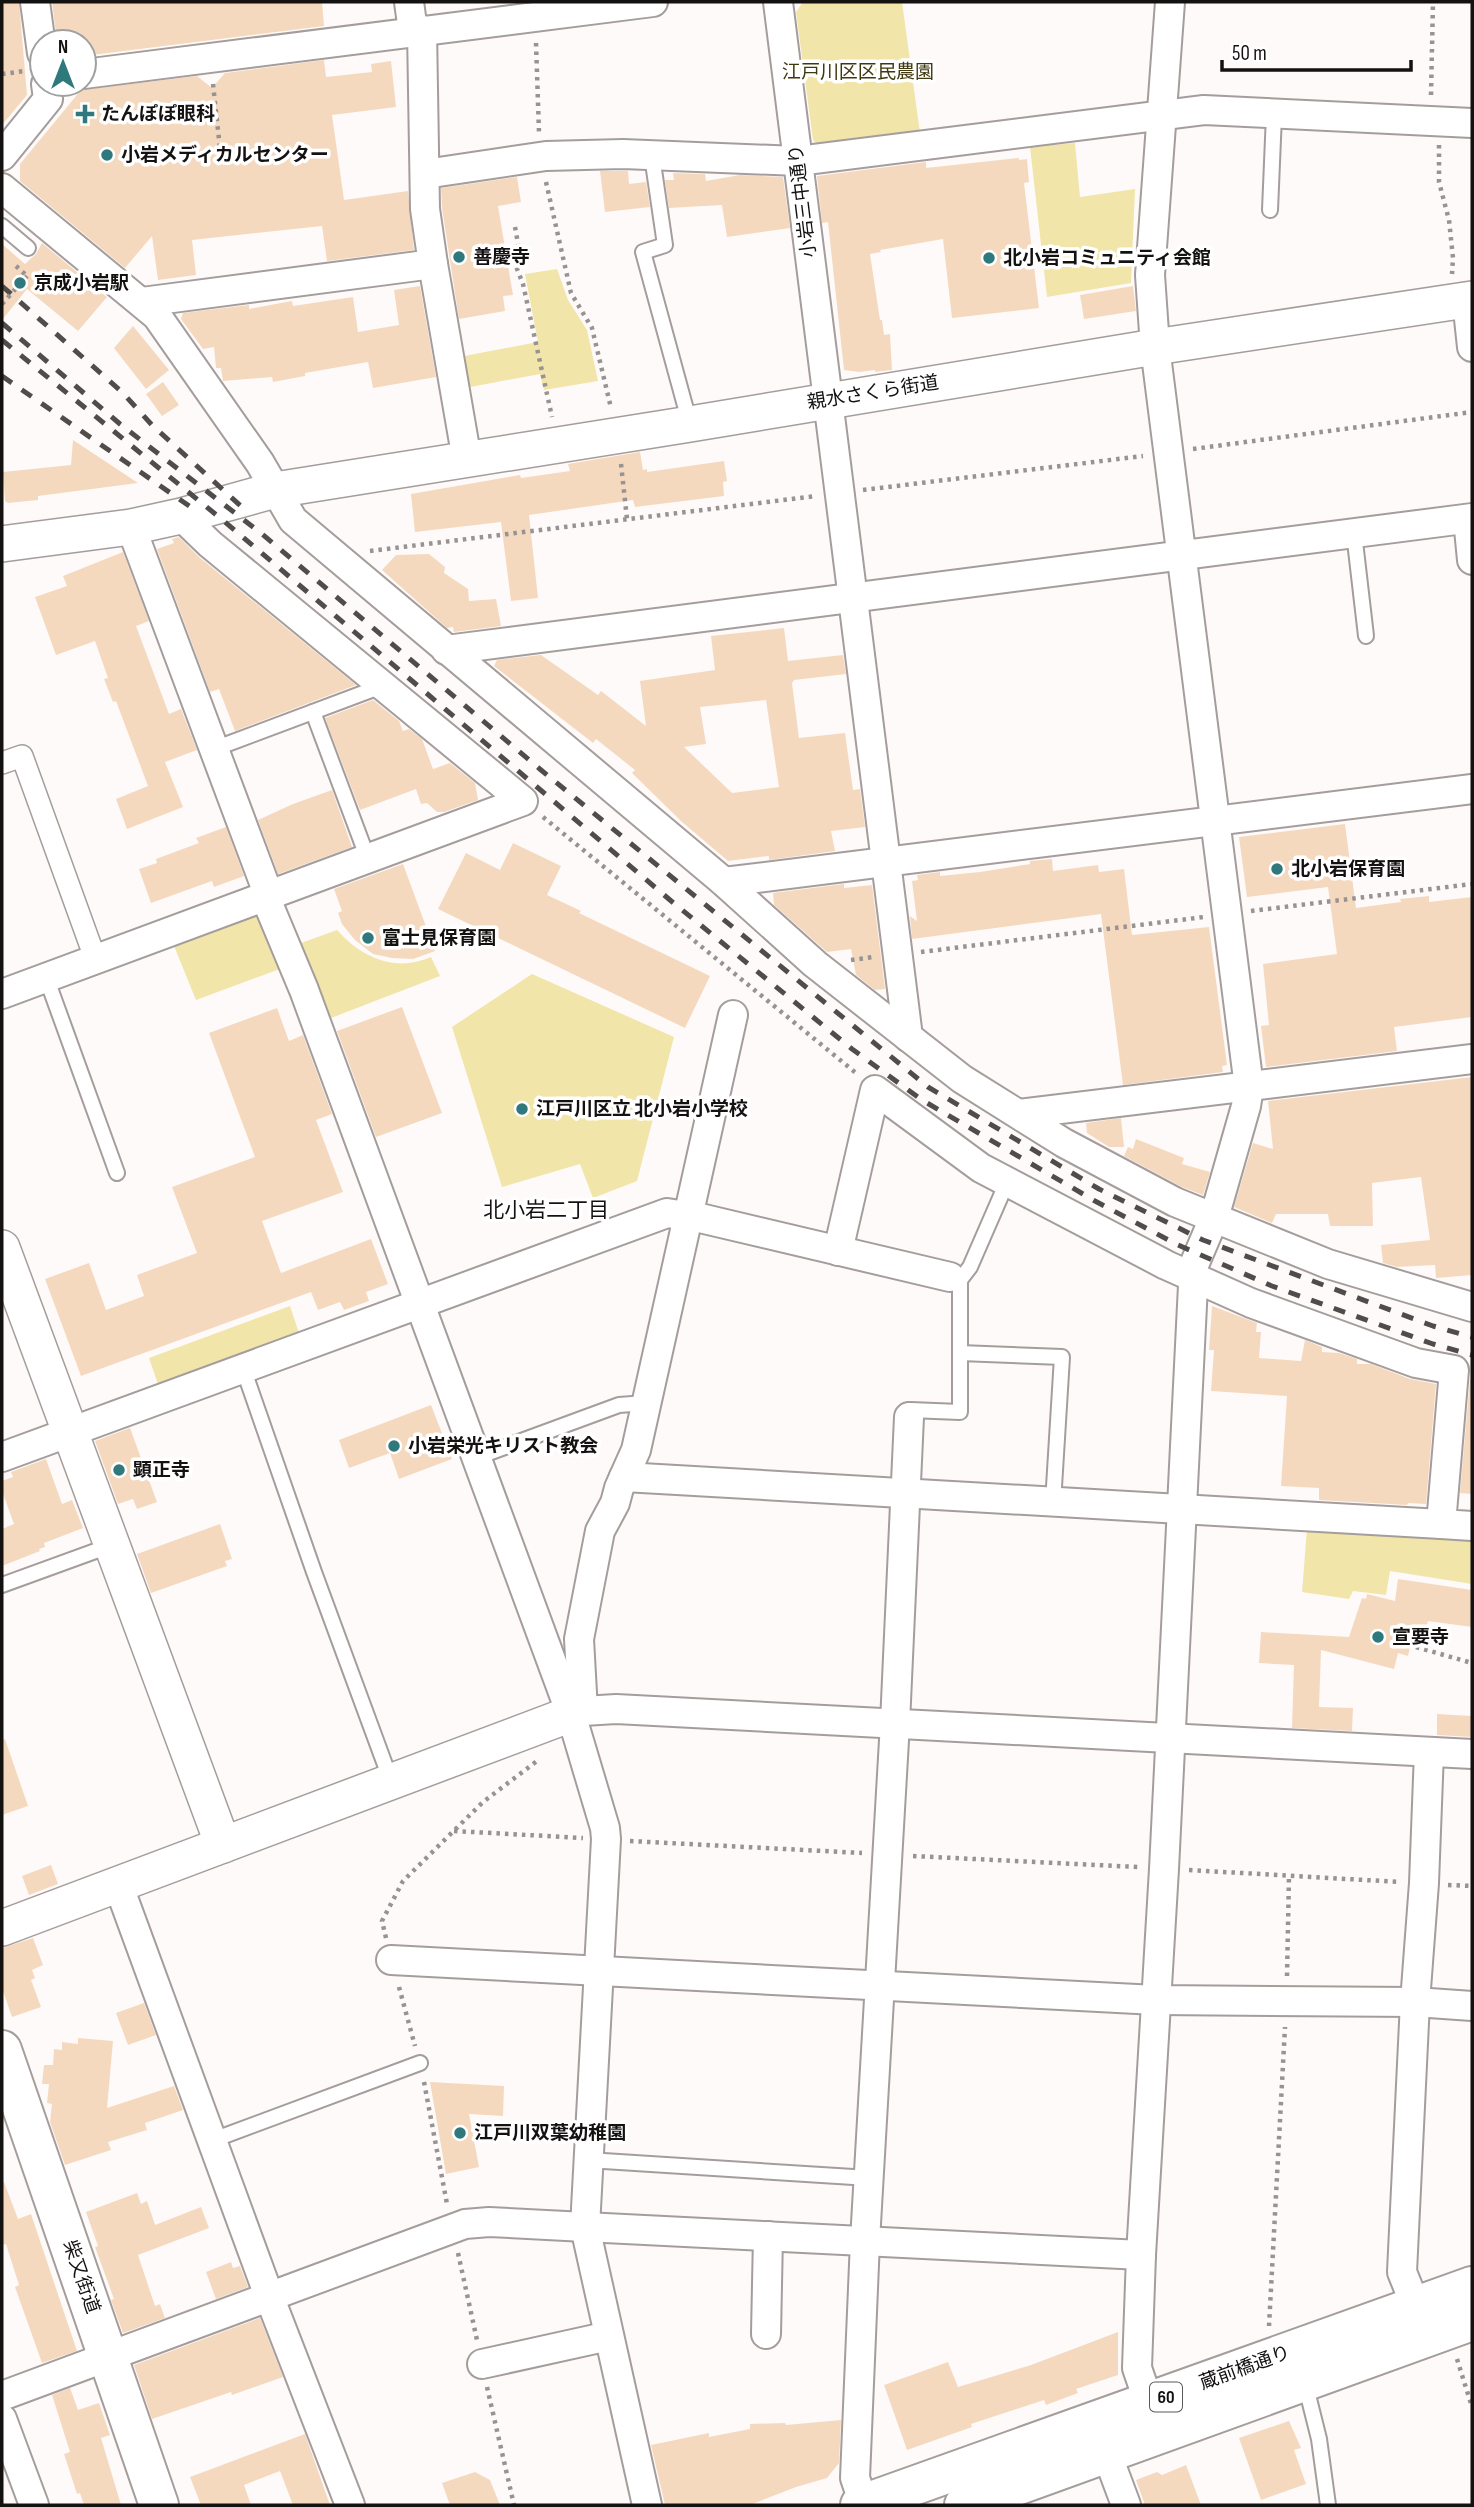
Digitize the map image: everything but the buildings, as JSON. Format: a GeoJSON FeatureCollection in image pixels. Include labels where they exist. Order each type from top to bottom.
{"type":"FeatureCollection","features":[{"type":"Feature","properties":{"kind":"main road","name":"柴又街道"},"geometry":{"type":"LineString","coordinates":[[2,2050],[159,2505]]}},
{"type":"Feature","properties":{"kind":"main road","name":"蔵前橋通り"},"geometry":{"type":"LineString","coordinates":[[862,2505],[1472,2286]]}},
{"type":"Feature","properties":{"kind":"main road","name":"蔵前橋通り"},"geometry":{"type":"LineString","coordinates":[[964,2505],[1304,2381],[1463,2336]]}},
{"type":"Feature","properties":{"kind":"street"},"geometry":{"type":"LineString","coordinates":[[35,2],[39,28]]}},
{"type":"Feature","properties":{"kind":"street"},"geometry":{"type":"LineString","coordinates":[[409,2],[417,31],[425,209],[467,460]]}},
{"type":"Feature","properties":{"kind":"street"},"geometry":{"type":"LineString","coordinates":[[98,72],[653,2]]}},
{"type":"Feature","properties":{"kind":"street","name":"小岩三中通り"},"geometry":{"type":"LineString","coordinates":[[778,2],[908,1037]]}},
{"type":"Feature","properties":{"kind":"street"},"geometry":{"type":"LineString","coordinates":[[1149,2403],[1137,2368],[1141,2255],[1171,1738],[1193,1277],[1194,1265],[1214,1218],[1247,1106],[1249,1087],[1155,347],[1150,275],[1170,2]]}},
{"type":"Feature","properties":{"kind":"street"},"geometry":{"type":"LineString","coordinates":[[2,156],[48,98]]}},
{"type":"Feature","properties":{"kind":"street"},"geometry":{"type":"LineString","coordinates":[[425,174],[540,156],[652,156],[798,162],[1204,110],[1472,123]]}},
{"type":"Feature","properties":{"kind":"street"},"geometry":{"type":"LineString","coordinates":[[2,188],[157,316],[260,463],[288,515],[724,882],[816,964],[962,1079],[1117,1173],[1214,1218],[1328,1264],[1472,1307]]}},
{"type":"Feature","properties":{"kind":"street"},"geometry":{"type":"LineString","coordinates":[[142,302],[433,264]]}},
{"type":"Feature","properties":{"kind":"street"},"geometry":{"type":"LineString","coordinates":[[1469,299],[1472,347]]}},
{"type":"Feature","properties":{"kind":"street","name":"親水さくら街道"},"geometry":{"type":"LineString","coordinates":[[2,544],[131,527],[275,490],[1155,347],[1469,299]]}},
{"type":"Feature","properties":{"kind":"street"},"geometry":{"type":"LineString","coordinates":[[181,516],[210,544],[523,801]]}},
{"type":"Feature","properties":{"kind":"street"},"geometry":{"type":"LineString","coordinates":[[446,650],[1470,519],[1472,560]]}},
{"type":"Feature","properties":{"kind":"street"},"geometry":{"type":"LineString","coordinates":[[131,527],[475,1458],[583,1711]]}},
{"type":"Feature","properties":{"kind":"street"},"geometry":{"type":"LineString","coordinates":[[2,763],[22,756],[96,958]]}},
{"type":"Feature","properties":{"kind":"street"},"geometry":{"type":"LineString","coordinates":[[724,882],[1472,789]]}},
{"type":"Feature","properties":{"kind":"street"},"geometry":{"type":"LineString","coordinates":[[2,993],[523,801]]}},
{"type":"Feature","properties":{"kind":"street"},"geometry":{"type":"LineString","coordinates":[[647,2505],[585,2227],[606,1839],[583,1711],[579,1639],[600,1531],[612,1510],[636,1450],[733,1015]]}},
{"type":"Feature","properties":{"kind":"street"},"geometry":{"type":"LineString","coordinates":[[1019,1114],[1472,1059]]}},
{"type":"Feature","properties":{"kind":"street"},"geometry":{"type":"LineString","coordinates":[[838,1251],[875,1090],[981,1168],[1166,1265],[1251,1303],[1416,1363],[1454,1370],[1441,1524]]}},
{"type":"Feature","properties":{"kind":"street"},"geometry":{"type":"LineString","coordinates":[[2,1457],[667,1213],[955,1279]]}},
{"type":"Feature","properties":{"kind":"street"},"geometry":{"type":"LineString","coordinates":[[2,1248],[223,1845]]}},
{"type":"Feature","properties":{"kind":"street"},"geometry":{"type":"LineString","coordinates":[[862,2505],[855,2478],[865,2241],[895,1723],[909,1418]]}},
{"type":"Feature","properties":{"kind":"street"},"geometry":{"type":"LineString","coordinates":[[624,1477],[1472,1526]]}},
{"type":"Feature","properties":{"kind":"street"},"geometry":{"type":"LineString","coordinates":[[2,1928],[583,1711],[895,1723],[1472,1754]]}},
{"type":"Feature","properties":{"kind":"street"},"geometry":{"type":"LineString","coordinates":[[1416,2307],[1402,2272],[1429,1752]]}},
{"type":"Feature","properties":{"kind":"street"},"geometry":{"type":"LineString","coordinates":[[118,1884],[269,2296],[350,2505]]}},
{"type":"Feature","properties":{"kind":"street"},"geometry":{"type":"LineString","coordinates":[[391,1960],[1156,2000],[1415,2002],[1472,2006]]}},
{"type":"Feature","properties":{"kind":"street"},"geometry":{"type":"LineString","coordinates":[[2,2396],[465,2224],[489,2222],[1141,2255]]}},
{"type":"Feature","properties":{"kind":"street"},"geometry":{"type":"LineString","coordinates":[[766,2334],[768,2236]]}},
{"type":"Feature","properties":{"kind":"street"},"geometry":{"type":"LineString","coordinates":[[482,2364],[609,2336]]}},
{"type":"Feature","properties":{"kind":"street"},"geometry":{"type":"LineString","coordinates":[[2,2419],[34,2505]]}},
{"type":"Feature","properties":{"kind":"street"},"geometry":{"type":"LineString","coordinates":[[1107,2454],[1126,2505]]}},
{"type":"Feature","properties":{"kind":"lane"},"geometry":{"type":"LineString","coordinates":[[1270,210],[1273,115]]}},
{"type":"Feature","properties":{"kind":"lane"},"geometry":{"type":"LineString","coordinates":[[652,156],[665,245],[643,252],[690,424]]}},
{"type":"Feature","properties":{"kind":"lane"},"geometry":{"type":"LineString","coordinates":[[2,226],[28,248]]}},
{"type":"Feature","properties":{"kind":"lane"},"geometry":{"type":"LineString","coordinates":[[1354,533],[1366,636]]}},
{"type":"Feature","properties":{"kind":"lane"},"geometry":{"type":"LineString","coordinates":[[214,749],[382,685]]}},
{"type":"Feature","properties":{"kind":"lane"},"geometry":{"type":"LineString","coordinates":[[313,712],[368,859]]}},
{"type":"Feature","properties":{"kind":"lane"},"geometry":{"type":"LineString","coordinates":[[46,977],[117,1174]]}},
{"type":"Feature","properties":{"kind":"lane"},"geometry":{"type":"LineString","coordinates":[[909,1418],[910,1410],[960,1412],[960,1353],[955,1279],[970,1267],[1007,1182]]}},
{"type":"Feature","properties":{"kind":"lane"},"geometry":{"type":"LineString","coordinates":[[960,1353],[1062,1357],[1053,1503]]}},
{"type":"Feature","properties":{"kind":"lane"},"geometry":{"type":"LineString","coordinates":[[243,1368],[391,1781]]}},
{"type":"Feature","properties":{"kind":"lane"},"geometry":{"type":"LineString","coordinates":[[475,1458],[619,1405],[646,1403]]}},
{"type":"Feature","properties":{"kind":"lane"},"geometry":{"type":"LineString","coordinates":[[2,1585],[112,1545]]}},
{"type":"Feature","properties":{"kind":"lane"},"geometry":{"type":"LineString","coordinates":[[213,2140],[420,2063]]}},
{"type":"Feature","properties":{"kind":"lane"},"geometry":{"type":"LineString","coordinates":[[588,2160],[869,2178]]}},
{"type":"Feature","properties":{"kind":"lane"},"geometry":{"type":"LineString","coordinates":[[1304,2381],[1319,2439],[1328,2505]]}},
{"type":"Feature","properties":{"kind":"path"},"geometry":{"type":"LineString","coordinates":[[533,16],[536,31],[540,156],[571,293],[592,328],[618,436],[628,519]]}},
{"type":"Feature","properties":{"kind":"path"},"geometry":{"type":"LineString","coordinates":[[209,58],[222,167]]}},
{"type":"Feature","properties":{"kind":"path"},"geometry":{"type":"LineString","coordinates":[[515,227],[519,249],[514,261],[523,284],[558,445]]}},
{"type":"Feature","properties":{"kind":"path"},"geometry":{"type":"LineString","coordinates":[[2,304],[27,276]]}},
{"type":"Feature","properties":{"kind":"path"},"geometry":{"type":"LineString","coordinates":[[334,555],[1472,412]]}},
{"type":"Feature","properties":{"kind":"path"},"geometry":{"type":"LineString","coordinates":[[523,801],[875,1090]]}},
{"type":"Feature","properties":{"kind":"path"},"geometry":{"type":"LineString","coordinates":[[816,964],[1472,884]]}},
{"type":"Feature","properties":{"kind":"path"},"geometry":{"type":"LineString","coordinates":[[1416,1647],[1472,1663]]}},
{"type":"Feature","properties":{"kind":"path"},"geometry":{"type":"LineString","coordinates":[[514,2505],[420,2063],[382,1920],[403,1881],[483,1802],[538,1760]]}},
{"type":"Feature","properties":{"kind":"path"},"geometry":{"type":"LineString","coordinates":[[454,1831],[1472,1886]]}},
{"type":"Feature","properties":{"kind":"path"},"geometry":{"type":"LineString","coordinates":[[1268,2333],[1286,2001],[1289,1876]]}},
{"type":"Feature","properties":{"kind":"path"},"geometry":{"type":"LineString","coordinates":[[1463,2336],[1472,2407]]}},
{"type":"Feature","properties":{"kind":"green space","name":"江戸川区区民農園"},"geometry":{"type":"Polygon","coordinates":[[[803,2],[902,2],[920,133],[819,146],[813,140],[796,12],[803,2]]]}},
{"type":"Feature","properties":{"kind":"green space"},"geometry":{"type":"Polygon","coordinates":[[[1075,143],[1080,197],[1135,189],[1131,283],[1047,297],[1030,147],[1075,143]]]}},
{"type":"Feature","properties":{"kind":"green space"},"geometry":{"type":"Polygon","coordinates":[[[557,269],[568,300],[587,330],[598,381],[544,390],[540,374],[465,388],[459,357],[538,342],[525,274],[557,269]]]}},
{"type":"Feature","properties":{"kind":"green space"},"geometry":{"type":"Polygon","coordinates":[[[256,910],[280,969],[196,1000],[172,941],[256,910]]]}},
{"type":"Feature","properties":{"kind":"green space"},"geometry":{"type":"Polygon","coordinates":[[[337,930],[357,948],[379,960],[404,963],[431,957],[440,976],[331,1018],[301,943],[337,930]]]}},
{"type":"Feature","properties":{"kind":"green space"},"geometry":{"type":"Polygon","coordinates":[[[532,974],[674,1037],[637,1181],[593,1198],[580,1164],[502,1187],[452,1027],[532,974]]]}},
{"type":"Feature","properties":{"kind":"green space"},"geometry":{"type":"Polygon","coordinates":[[[290,1306],[300,1336],[159,1387],[149,1358],[290,1306]]]}},
{"type":"Feature","properties":{"kind":"green space"},"geometry":{"type":"Polygon","coordinates":[[[1307,1529],[1472,1538],[1472,1584],[1390,1571],[1386,1595],[1353,1591],[1349,1599],[1302,1592],[1307,1529]]]}},
{"type":"Feature","properties":{"kind":"railway"},"geometry":{"type":"LineString","coordinates":[[2,286],[122,392],[152,425],[244,509]]}},
{"type":"Feature","properties":{"kind":"railway"},"geometry":{"type":"LineString","coordinates":[[2,323],[120,424],[262,534],[541,770],[928,1087],[1099,1189],[1203,1240],[1433,1326],[1472,1337]]}},
{"type":"Feature","properties":{"kind":"railway"},"geometry":{"type":"LineString","coordinates":[[2,340],[225,522],[670,900],[852,1049],[922,1100],[1095,1201],[1178,1245],[1272,1286],[1433,1344],[1472,1355]]}},
{"type":"Feature","properties":{"kind":"railway"},"geometry":{"type":"LineString","coordinates":[[2,376],[195,510]]}},
{"type":"Feature","properties":{"kind":"place","name":"たんぽぽ眼科"},"geometry":{"type":"Point","coordinates":[85,114]}},
{"type":"Feature","properties":{"kind":"place","name":"小岩メディカルセンター"},"geometry":{"type":"Point","coordinates":[107,155]}},
{"type":"Feature","properties":{"kind":"place","name":"善慶寺"},"geometry":{"type":"Point","coordinates":[459,257]}},
{"type":"Feature","properties":{"kind":"place","name":"北小岩コミュニティ会館"},"geometry":{"type":"Point","coordinates":[989,258]}},
{"type":"Feature","properties":{"kind":"place","name":"京成小岩駅"},"geometry":{"type":"Point","coordinates":[20,283]}},
{"type":"Feature","properties":{"kind":"place","name":"北小岩保育園"},"geometry":{"type":"Point","coordinates":[1277,869]}},
{"type":"Feature","properties":{"kind":"place","name":"富士見保育園"},"geometry":{"type":"Point","coordinates":[368,938]}},
{"type":"Feature","properties":{"kind":"place","name":"江戸川区立 北小岩小学校"},"geometry":{"type":"Point","coordinates":[522,1109]}},
{"type":"Feature","properties":{"kind":"place","name":"小岩栄光キリスト教会"},"geometry":{"type":"Point","coordinates":[394,1446]}},
{"type":"Feature","properties":{"kind":"place","name":"顕正寺"},"geometry":{"type":"Point","coordinates":[119,1470]}},
{"type":"Feature","properties":{"kind":"place","name":"宣要寺"},"geometry":{"type":"Point","coordinates":[1378,1637]}},
{"type":"Feature","properties":{"kind":"place","name":"江戸川双葉幼稚園"},"geometry":{"type":"Point","coordinates":[460,2133]}},
{"type":"Feature","properties":{"kind":"district","name":"北小岩二丁目"},"geometry":{"type":"Point","coordinates":[546,1210]}}]}
